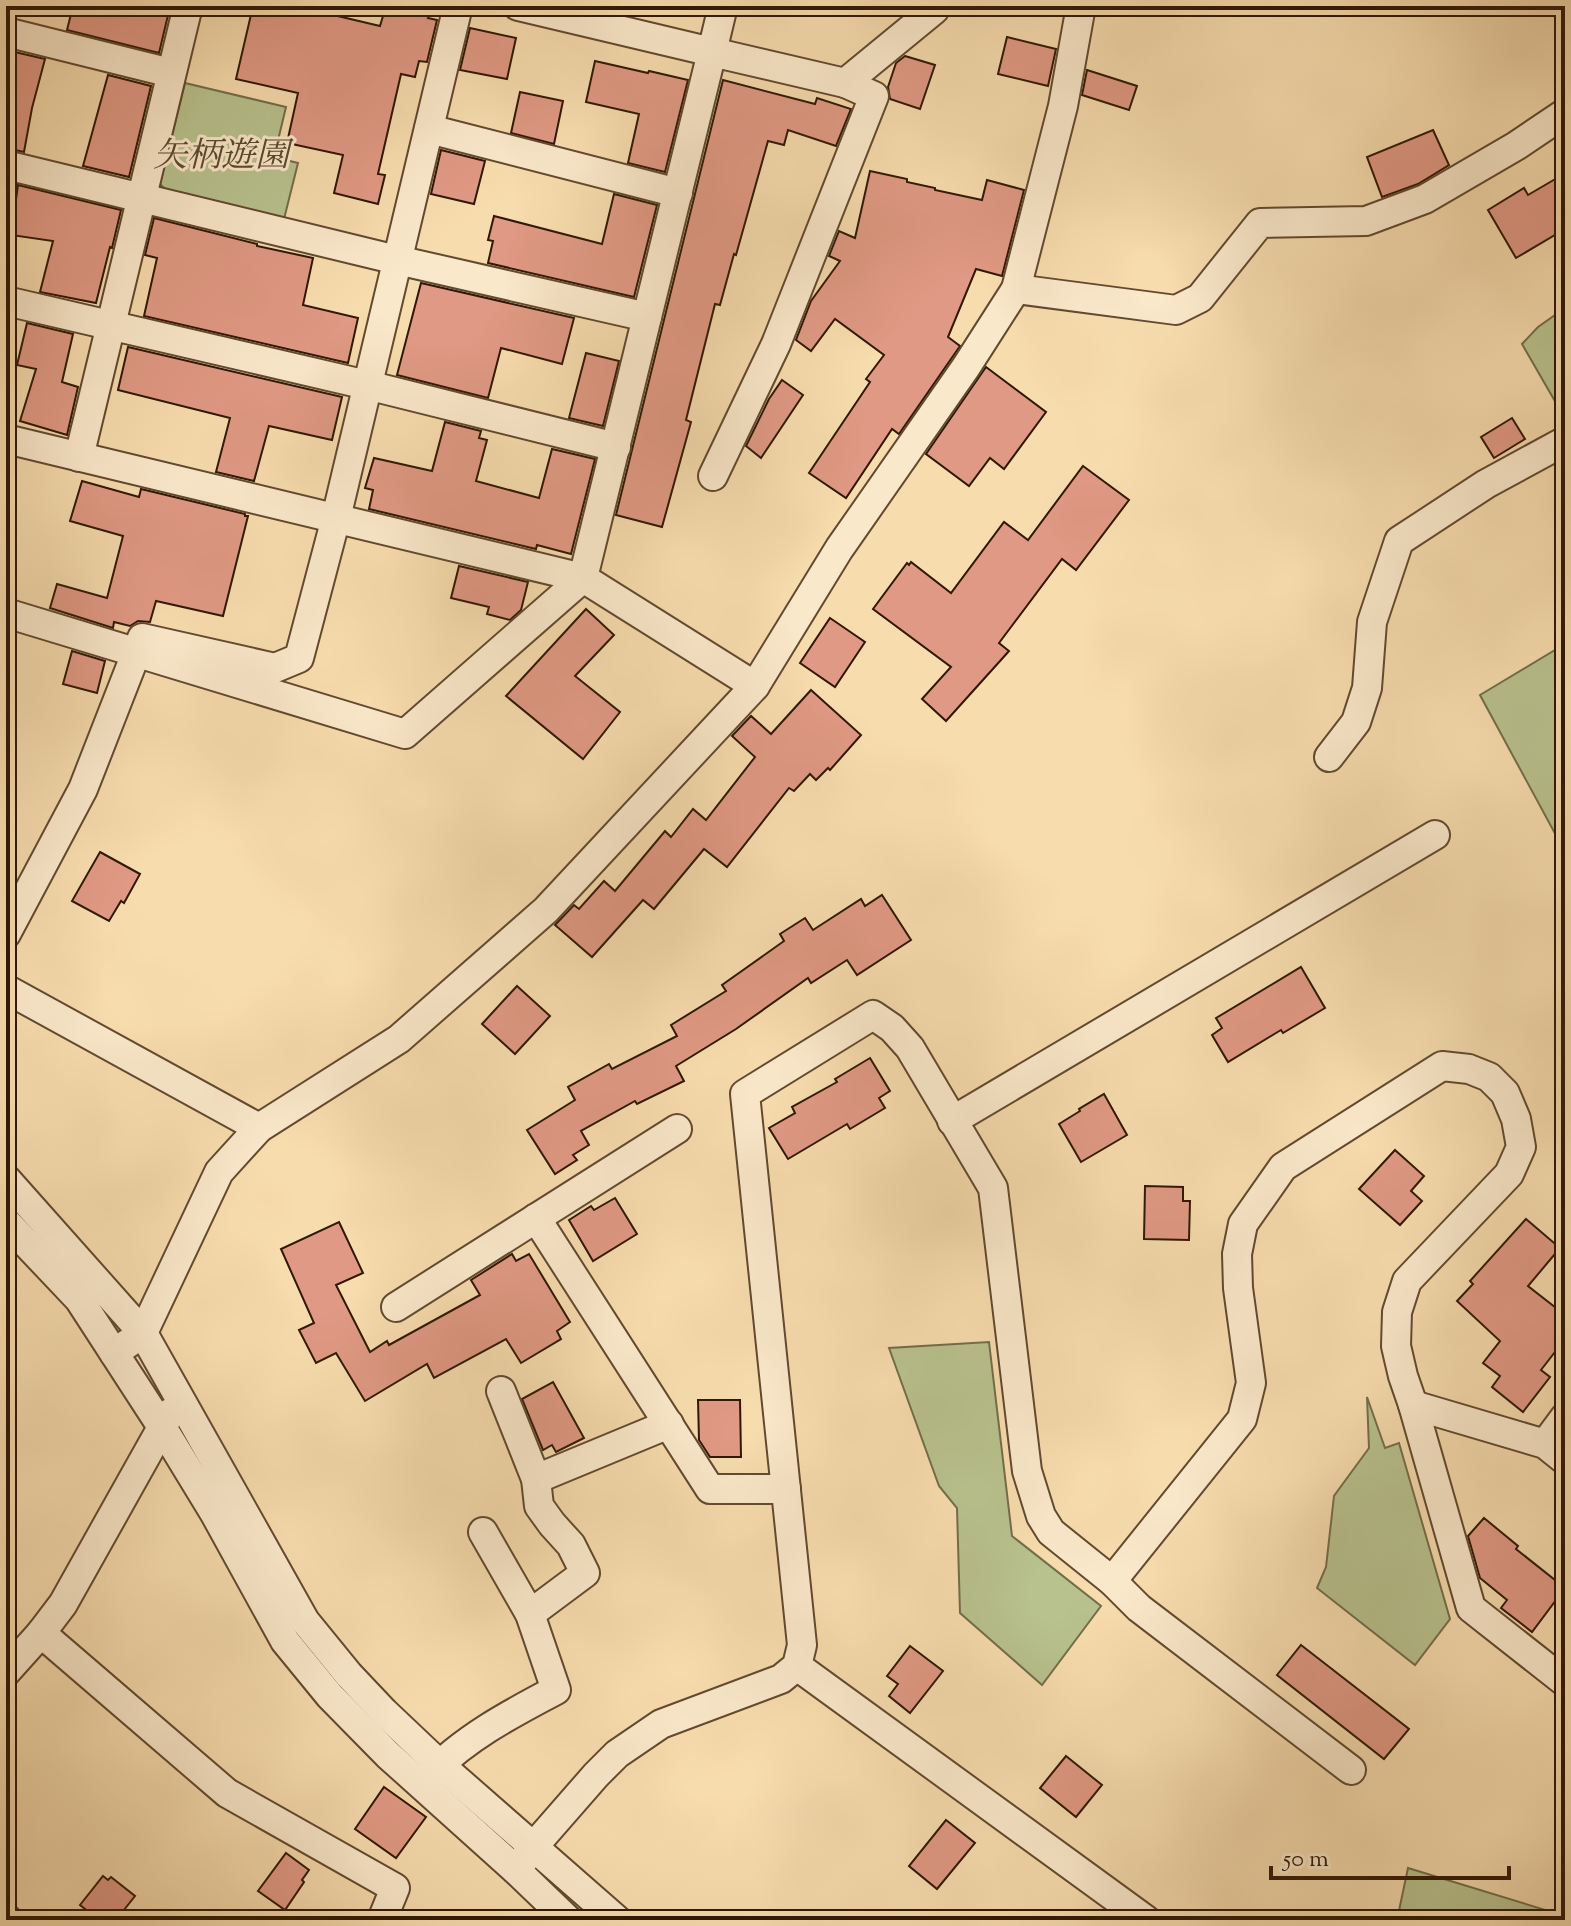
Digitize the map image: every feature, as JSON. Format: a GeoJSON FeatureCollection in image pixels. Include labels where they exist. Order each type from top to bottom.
{"type":"FeatureCollection","features":[{"type":"Feature","properties":{"kind":"street"},"geometry":{"type":"LineString","coordinates":[[79,457],[188,6]]}},
{"type":"Feature","properties":{"kind":"street"},"geometry":{"type":"LineString","coordinates":[[6,934],[83,789],[142,638],[275,668],[299,658],[336,518],[458,6]]}},
{"type":"Feature","properties":{"kind":"street"},"geometry":{"type":"LineString","coordinates":[[518,6],[845,83],[874,96],[776,344],[713,476]]}},
{"type":"Feature","properties":{"kind":"street"},"geometry":{"type":"LineString","coordinates":[[6,613],[405,734],[583,578],[723,6]]}},
{"type":"Feature","properties":{"kind":"street"},"geometry":{"type":"LineString","coordinates":[[845,83],[935,6]]}},
{"type":"Feature","properties":{"kind":"street"},"geometry":{"type":"LineString","coordinates":[[114,1353],[143,1333],[219,1172],[259,1128],[399,1039],[546,910],[755,686],[839,549],[966,367],[1016,289],[1063,106],[1081,6]]}},
{"type":"Feature","properties":{"kind":"street"},"geometry":{"type":"LineString","coordinates":[[6,32],[171,73]]}},
{"type":"Feature","properties":{"kind":"street"},"geometry":{"type":"LineString","coordinates":[[1016,289],[1176,310],[1200,298],[1260,223],[1366,221],[1425,199],[1516,146],[1565,113]]}},
{"type":"Feature","properties":{"kind":"street"},"geometry":{"type":"LineString","coordinates":[[429,129],[678,193]]}},
{"type":"Feature","properties":{"kind":"street"},"geometry":{"type":"LineString","coordinates":[[6,165],[647,317]]}},
{"type":"Feature","properties":{"kind":"street"},"geometry":{"type":"LineString","coordinates":[[6,301],[616,447]]}},
{"type":"Feature","properties":{"kind":"street"},"geometry":{"type":"LineString","coordinates":[[6,439],[583,578],[755,686]]}},
{"type":"Feature","properties":{"kind":"street"},"geometry":{"type":"LineString","coordinates":[[1329,757],[1356,722],[1367,688],[1372,622],[1399,541],[1486,484],[1565,441]]}},
{"type":"Feature","properties":{"kind":"street"},"geometry":{"type":"LineString","coordinates":[[952,1121],[1435,835]]}},
{"type":"Feature","properties":{"kind":"street"},"geometry":{"type":"LineString","coordinates":[[6,989],[259,1128]]}},
{"type":"Feature","properties":{"kind":"street"},"geometry":{"type":"LineString","coordinates":[[516,1870],[617,1754],[661,1724],[781,1679],[797,1666],[802,1645],[745,1094],[873,1015],[892,1028],[910,1048],[993,1188],[1027,1471],[1041,1516],[1051,1532],[1112,1581],[1139,1608],[1351,1770]]}},
{"type":"Feature","properties":{"kind":"street"},"geometry":{"type":"LineString","coordinates":[[1112,1581],[1242,1419],[1251,1383],[1238,1288],[1237,1254],[1243,1224],[1259,1200],[1283,1167],[1442,1066],[1469,1069],[1489,1077],[1505,1093],[1516,1119],[1521,1147],[1509,1174],[1407,1281],[1397,1312],[1396,1346],[1471,1608],[1565,1682]]}},
{"type":"Feature","properties":{"kind":"street"},"geometry":{"type":"LineString","coordinates":[[396,1307],[677,1129]]}},
{"type":"Feature","properties":{"kind":"street"},"geometry":{"type":"LineString","coordinates":[[6,1179],[143,1333],[305,1621],[384,1712],[431,1775],[516,1870],[568,1920]]}},
{"type":"Feature","properties":{"kind":"street"},"geometry":{"type":"LineString","coordinates":[[536,1218],[710,1489],[786,1489]]}},
{"type":"Feature","properties":{"kind":"street"},"geometry":{"type":"LineString","coordinates":[[6,1222],[79,1299],[215,1514],[285,1641],[330,1696],[388,1755],[431,1775],[534,1846],[617,1920]]}},
{"type":"Feature","properties":{"kind":"street"},"geometry":{"type":"LineString","coordinates":[[501,1391],[536,1479],[539,1506],[571,1545],[585,1573],[530,1614]]}},
{"type":"Feature","properties":{"kind":"street"},"geometry":{"type":"LineString","coordinates":[[6,1672],[63,1604],[179,1398]]}},
{"type":"Feature","properties":{"kind":"street"},"geometry":{"type":"LineString","coordinates":[[1413,1405],[1555,1452],[1565,1417]]}},
{"type":"Feature","properties":{"kind":"street"},"geometry":{"type":"LineString","coordinates":[[536,1479],[669,1424]]}},
{"type":"Feature","properties":{"kind":"street"},"geometry":{"type":"LineString","coordinates":[[431,1775],[503,1718],[556,1690],[530,1614],[483,1532]]}},
{"type":"Feature","properties":{"kind":"street"},"geometry":{"type":"LineString","coordinates":[[41,1633],[227,1793],[395,1888],[382,1920]]}},
{"type":"Feature","properties":{"kind":"street"},"geometry":{"type":"LineString","coordinates":[[797,1666],[1146,1920]]}},
{"type":"Feature","properties":{"kind":"green space","name":"矢柄遊園"},"geometry":{"type":"Polygon","coordinates":[[[185,83],[286,107],[274,157],[298,163],[283,223],[172,196],[160,184],[185,83]]]}},
{"type":"Feature","properties":{"kind":"green space"},"geometry":{"type":"Polygon","coordinates":[[[1565,308],[1565,409],[1556,403],[1522,344],[1538,327],[1565,308]]]}},
{"type":"Feature","properties":{"kind":"green space"},"geometry":{"type":"Polygon","coordinates":[[[1565,644],[1565,852],[1480,695],[1565,644]]]}},
{"type":"Feature","properties":{"kind":"green space"},"geometry":{"type":"Polygon","coordinates":[[[989,1342],[1012,1536],[1101,1606],[1042,1685],[960,1613],[957,1508],[939,1486],[889,1348],[989,1342]]]}},
{"type":"Feature","properties":{"kind":"green space"},"geometry":{"type":"Polygon","coordinates":[[[1367,1397],[1385,1448],[1399,1443],[1450,1619],[1415,1665],[1317,1588],[1326,1567],[1334,1496],[1369,1448],[1367,1397]]]}},
{"type":"Feature","properties":{"kind":"green space"},"geometry":{"type":"Polygon","coordinates":[[[1408,1868],[1565,1916],[1565,1920],[1397,1920],[1408,1868]]]}},
{"type":"Feature","properties":{"kind":"building"},"geometry":{"type":"Polygon","coordinates":[[[73,6],[151,6],[169,11],[159,53],[67,30],[73,6]]]}},
{"type":"Feature","properties":{"kind":"building"},"geometry":{"type":"Polygon","coordinates":[[[253,6],[309,6],[308,9],[380,26],[386,6],[437,20],[427,62],[419,61],[415,77],[401,74],[378,174],[385,175],[378,204],[334,193],[343,155],[287,143],[298,93],[236,79],[253,6]]]}},
{"type":"Feature","properties":{"kind":"building"},"geometry":{"type":"Polygon","coordinates":[[[470,28],[516,38],[507,79],[460,70],[470,28]]]}},
{"type":"Feature","properties":{"kind":"building"},"geometry":{"type":"Polygon","coordinates":[[[1007,37],[1056,49],[1048,86],[998,74],[1007,37]]]}},
{"type":"Feature","properties":{"kind":"building"},"geometry":{"type":"Polygon","coordinates":[[[6,50],[45,59],[24,152],[6,148],[6,50]]]}},
{"type":"Feature","properties":{"kind":"building"},"geometry":{"type":"Polygon","coordinates":[[[905,56],[935,65],[920,109],[890,99],[888,87],[896,63],[905,56]]]}},
{"type":"Feature","properties":{"kind":"building"},"geometry":{"type":"Polygon","coordinates":[[[595,61],[688,80],[665,172],[628,163],[639,114],[586,102],[595,61]]]}},
{"type":"Feature","properties":{"kind":"building"},"geometry":{"type":"Polygon","coordinates":[[[1087,70],[1137,86],[1129,110],[1082,95],[1087,70]]]}},
{"type":"Feature","properties":{"kind":"building"},"geometry":{"type":"Polygon","coordinates":[[[108,75],[151,86],[129,177],[83,166],[108,75]]]}},
{"type":"Feature","properties":{"kind":"building"},"geometry":{"type":"Polygon","coordinates":[[[723,80],[815,104],[817,98],[851,109],[836,146],[788,130],[784,145],[768,141],[720,305],[715,304],[686,420],[691,422],[662,527],[616,515],[723,80]]]}},
{"type":"Feature","properties":{"kind":"building"},"geometry":{"type":"Polygon","coordinates":[[[520,92],[563,101],[554,144],[511,133],[520,92]]]}},
{"type":"Feature","properties":{"kind":"building"},"geometry":{"type":"Polygon","coordinates":[[[1433,130],[1449,165],[1418,184],[1382,197],[1367,157],[1433,130]]]}},
{"type":"Feature","properties":{"kind":"building"},"geometry":{"type":"Polygon","coordinates":[[[441,150],[485,161],[474,204],[431,194],[441,150]]]}},
{"type":"Feature","properties":{"kind":"building"},"geometry":{"type":"Polygon","coordinates":[[[870,171],[982,200],[987,180],[1024,190],[1002,276],[976,269],[948,337],[960,346],[899,434],[892,429],[846,498],[809,473],[870,382],[866,379],[884,355],[835,319],[811,351],[796,340],[811,301],[840,261],[829,256],[839,231],[855,238],[870,171]]]}},
{"type":"Feature","properties":{"kind":"building"},"geometry":{"type":"Polygon","coordinates":[[[1557,178],[1565,192],[1565,229],[1516,258],[1488,210],[1524,188],[1528,195],[1557,178]]]}},
{"type":"Feature","properties":{"kind":"building"},"geometry":{"type":"Polygon","coordinates":[[[18,185],[121,210],[96,303],[40,292],[53,241],[11,235],[18,185]]]}},
{"type":"Feature","properties":{"kind":"building"},"geometry":{"type":"Polygon","coordinates":[[[614,194],[657,205],[634,297],[488,263],[493,241],[488,240],[494,216],[602,244],[614,194]]]}},
{"type":"Feature","properties":{"kind":"building"},"geometry":{"type":"Polygon","coordinates":[[[154,218],[313,258],[303,305],[358,318],[348,363],[144,316],[157,258],[145,255],[154,218]]]}},
{"type":"Feature","properties":{"kind":"building"},"geometry":{"type":"Polygon","coordinates":[[[421,283],[574,318],[562,364],[501,348],[488,398],[397,375],[421,283]]]}},
{"type":"Feature","properties":{"kind":"building"},"geometry":{"type":"Polygon","coordinates":[[[27,323],[73,334],[62,382],[78,387],[67,435],[20,421],[36,369],[17,365],[27,323]]]}},
{"type":"Feature","properties":{"kind":"building"},"geometry":{"type":"Polygon","coordinates":[[[128,347],[342,397],[332,440],[269,426],[254,481],[216,472],[230,418],[118,390],[128,347]]]}},
{"type":"Feature","properties":{"kind":"building"},"geometry":{"type":"Polygon","coordinates":[[[586,353],[619,361],[603,426],[569,418],[586,353]]]}},
{"type":"Feature","properties":{"kind":"building"},"geometry":{"type":"Polygon","coordinates":[[[986,367],[1046,412],[1004,469],[990,458],[969,486],[926,454],[986,367]]]}},
{"type":"Feature","properties":{"kind":"building"},"geometry":{"type":"Polygon","coordinates":[[[782,380],[803,395],[761,458],[746,446],[782,380]]]}},
{"type":"Feature","properties":{"kind":"building"},"geometry":{"type":"Polygon","coordinates":[[[1512,418],[1525,439],[1494,458],[1481,437],[1512,418]]]}},
{"type":"Feature","properties":{"kind":"building"},"geometry":{"type":"Polygon","coordinates":[[[445,422],[481,431],[479,438],[487,440],[476,481],[539,498],[552,449],[595,459],[571,554],[537,545],[536,549],[369,509],[373,490],[365,488],[374,458],[432,471],[445,422]]]}},
{"type":"Feature","properties":{"kind":"building"},"geometry":{"type":"Polygon","coordinates":[[[1083,466],[1129,500],[1076,570],[1062,559],[999,643],[1009,651],[946,721],[922,699],[951,667],[873,609],[907,563],[909,565],[911,562],[951,593],[1004,522],[1028,540],[1083,466]]]}},
{"type":"Feature","properties":{"kind":"building"},"geometry":{"type":"Polygon","coordinates":[[[82,481],[139,497],[141,489],[248,516],[223,616],[156,601],[150,622],[138,621],[130,626],[114,622],[113,628],[50,608],[57,584],[107,598],[123,536],[70,521],[82,481]]]}},
{"type":"Feature","properties":{"kind":"building"},"geometry":{"type":"Polygon","coordinates":[[[459,566],[528,582],[521,610],[510,620],[487,614],[489,607],[451,598],[459,566]]]}},
{"type":"Feature","properties":{"kind":"building"},"geometry":{"type":"Polygon","coordinates":[[[586,609],[614,635],[575,676],[620,712],[583,759],[506,696],[586,609]]]}},
{"type":"Feature","properties":{"kind":"building"},"geometry":{"type":"Polygon","coordinates":[[[830,618],[865,642],[835,687],[800,663],[830,618]]]}},
{"type":"Feature","properties":{"kind":"building"},"geometry":{"type":"Polygon","coordinates":[[[72,651],[105,661],[97,693],[63,684],[72,651]]]}},
{"type":"Feature","properties":{"kind":"building"},"geometry":{"type":"Polygon","coordinates":[[[811,690],[861,735],[830,770],[828,768],[816,780],[810,774],[794,791],[789,788],[727,867],[704,849],[654,909],[643,900],[592,957],[555,925],[574,905],[579,909],[604,881],[615,891],[665,831],[671,837],[693,809],[706,820],[755,757],[732,736],[751,716],[771,734],[811,690]]]}},
{"type":"Feature","properties":{"kind":"building"},"geometry":{"type":"Polygon","coordinates":[[[100,852],[140,874],[124,903],[121,901],[109,921],[72,901],[100,852]]]}},
{"type":"Feature","properties":{"kind":"building"},"geometry":{"type":"Polygon","coordinates":[[[882,895],[911,940],[857,975],[847,960],[811,983],[808,978],[736,1029],[676,1066],[684,1081],[637,1104],[635,1101],[581,1131],[589,1145],[573,1155],[577,1160],[555,1174],[527,1130],[575,1100],[568,1087],[609,1064],[612,1069],[677,1036],[671,1025],[726,991],[722,985],[784,941],[780,934],[805,918],[813,930],[861,899],[865,906],[882,895]]]}},
{"type":"Feature","properties":{"kind":"building"},"geometry":{"type":"Polygon","coordinates":[[[1301,967],[1325,1008],[1228,1062],[1212,1035],[1222,1028],[1216,1018],[1301,967]]]}},
{"type":"Feature","properties":{"kind":"building"},"geometry":{"type":"Polygon","coordinates":[[[517,986],[550,1016],[515,1054],[482,1024],[517,986]]]}},
{"type":"Feature","properties":{"kind":"building"},"geometry":{"type":"Polygon","coordinates":[[[870,1058],[890,1091],[879,1098],[885,1108],[850,1129],[847,1124],[788,1159],[769,1128],[795,1113],[792,1107],[837,1082],[835,1079],[870,1058]]]}},
{"type":"Feature","properties":{"kind":"building"},"geometry":{"type":"Polygon","coordinates":[[[1104,1094],[1127,1135],[1081,1162],[1059,1124],[1104,1094]]]}},
{"type":"Feature","properties":{"kind":"building"},"geometry":{"type":"Polygon","coordinates":[[[1395,1150],[1424,1176],[1411,1191],[1422,1201],[1400,1225],[1359,1189],[1395,1150]]]}},
{"type":"Feature","properties":{"kind":"building"},"geometry":{"type":"Polygon","coordinates":[[[1145,1186],[1183,1187],[1183,1201],[1190,1201],[1189,1240],[1144,1239],[1145,1186]]]}},
{"type":"Feature","properties":{"kind":"building"},"geometry":{"type":"Polygon","coordinates":[[[615,1198],[637,1234],[593,1261],[569,1220],[591,1206],[594,1210],[615,1198]]]}},
{"type":"Feature","properties":{"kind":"building"},"geometry":{"type":"Polygon","coordinates":[[[1526,1219],[1560,1248],[1528,1286],[1565,1315],[1565,1339],[1541,1370],[1550,1377],[1523,1412],[1492,1387],[1500,1376],[1483,1363],[1500,1341],[1457,1301],[1473,1284],[1470,1281],[1526,1219]]]}},
{"type":"Feature","properties":{"kind":"building"},"geometry":{"type":"Polygon","coordinates":[[[339,1222],[363,1273],[336,1285],[370,1352],[387,1341],[389,1345],[480,1295],[471,1280],[512,1254],[516,1261],[529,1254],[570,1322],[557,1331],[561,1339],[521,1363],[506,1339],[434,1378],[427,1364],[365,1401],[336,1353],[316,1363],[299,1330],[314,1323],[281,1249],[339,1222]]]}},
{"type":"Feature","properties":{"kind":"building"},"geometry":{"type":"Polygon","coordinates":[[[553,1382],[584,1438],[556,1452],[552,1445],[543,1450],[522,1399],[553,1382]]]}},
{"type":"Feature","properties":{"kind":"building"},"geometry":{"type":"Polygon","coordinates":[[[698,1400],[740,1400],[741,1457],[710,1457],[699,1440],[698,1400]]]}},
{"type":"Feature","properties":{"kind":"building"},"geometry":{"type":"Polygon","coordinates":[[[1484,1518],[1518,1546],[1516,1549],[1565,1588],[1532,1632],[1501,1608],[1507,1600],[1480,1578],[1468,1536],[1484,1518]]]}},
{"type":"Feature","properties":{"kind":"building"},"geometry":{"type":"Polygon","coordinates":[[[1301,1645],[1409,1729],[1384,1759],[1277,1675],[1301,1645]]]}},
{"type":"Feature","properties":{"kind":"building"},"geometry":{"type":"Polygon","coordinates":[[[910,1646],[943,1671],[910,1713],[889,1696],[898,1684],[887,1676],[910,1646]]]}},
{"type":"Feature","properties":{"kind":"building"},"geometry":{"type":"Polygon","coordinates":[[[1066,1756],[1102,1785],[1076,1817],[1040,1788],[1066,1756]]]}},
{"type":"Feature","properties":{"kind":"building"},"geometry":{"type":"Polygon","coordinates":[[[384,1787],[426,1817],[396,1858],[355,1829],[384,1787]]]}},
{"type":"Feature","properties":{"kind":"building"},"geometry":{"type":"Polygon","coordinates":[[[946,1820],[975,1843],[937,1889],[909,1866],[946,1820]]]}},
{"type":"Feature","properties":{"kind":"building"},"geometry":{"type":"Polygon","coordinates":[[[286,1853],[309,1870],[285,1910],[258,1891],[286,1853]]]}},
{"type":"Feature","properties":{"kind":"building"},"geometry":{"type":"Polygon","coordinates":[[[103,1876],[108,1880],[111,1877],[135,1896],[116,1920],[77,1920],[85,1909],[80,1905],[103,1876]]]}}]}
